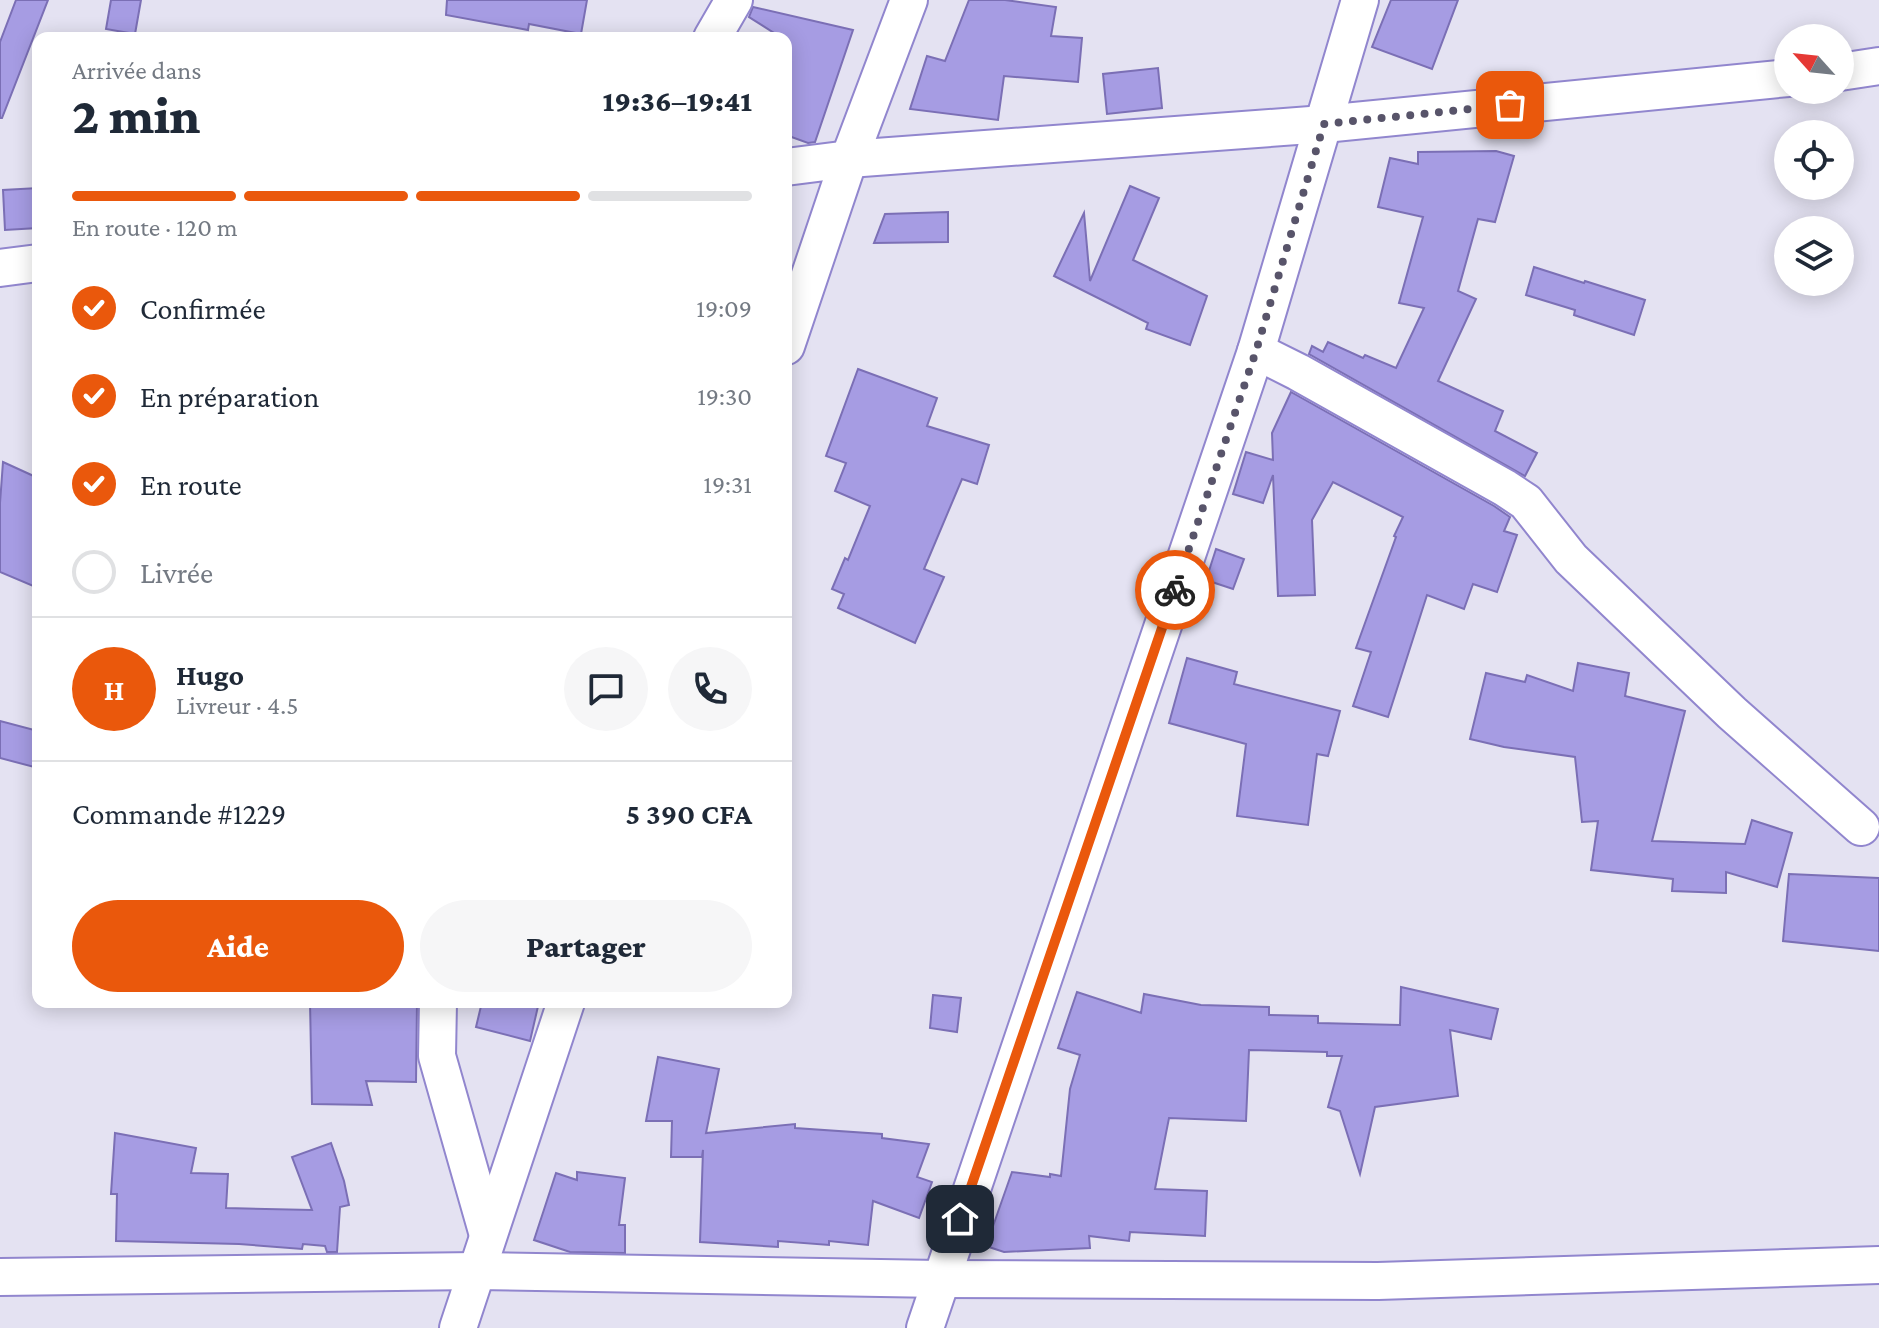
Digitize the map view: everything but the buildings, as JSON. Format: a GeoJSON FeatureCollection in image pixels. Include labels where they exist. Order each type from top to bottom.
{"type":"FeatureCollection","features":[{"type":"Feature","properties":{"kind":"street"},"geometry":{"type":"LineString","coordinates":[[715,32],[734,0]]}},
{"type":"Feature","properties":{"kind":"street"},"geometry":{"type":"LineString","coordinates":[[792,328],[849,159],[909,0]]}},
{"type":"Feature","properties":{"kind":"street"},"geometry":{"type":"LineString","coordinates":[[925,1328],[1256,351],[1360,0]]}},
{"type":"Feature","properties":{"kind":"street"},"geometry":{"type":"LineString","coordinates":[[1854,70],[1879,66]]}},
{"type":"Feature","properties":{"kind":"street"},"geometry":{"type":"LineString","coordinates":[[792,166],[849,159],[1324,124],[1774,79]]}},
{"type":"Feature","properties":{"kind":"street"},"geometry":{"type":"LineString","coordinates":[[0,268],[32,264]]}},
{"type":"Feature","properties":{"kind":"street"},"geometry":{"type":"LineString","coordinates":[[1256,351],[1526,502],[1571,559],[1732,713],[1861,827]]}},
{"type":"Feature","properties":{"kind":"street"},"geometry":{"type":"LineString","coordinates":[[438,1008],[437,1056],[488,1235]]}},
{"type":"Feature","properties":{"kind":"street"},"geometry":{"type":"LineString","coordinates":[[458,1328],[564,1008]]}},
{"type":"Feature","properties":{"kind":"street"},"geometry":{"type":"LineString","coordinates":[[0,1277],[477,1271],[940,1279],[1378,1281],[1879,1265]]}},
{"type":"Feature","properties":{"kind":"way so far"},"geometry":{"type":"LineString","coordinates":[[1175,590],[1256,351],[1324,124],[1510,105]]}},
{"type":"Feature","properties":{"kind":"route"},"geometry":{"type":"LineString","coordinates":[[960,1219],[1175,590]]}}]}
